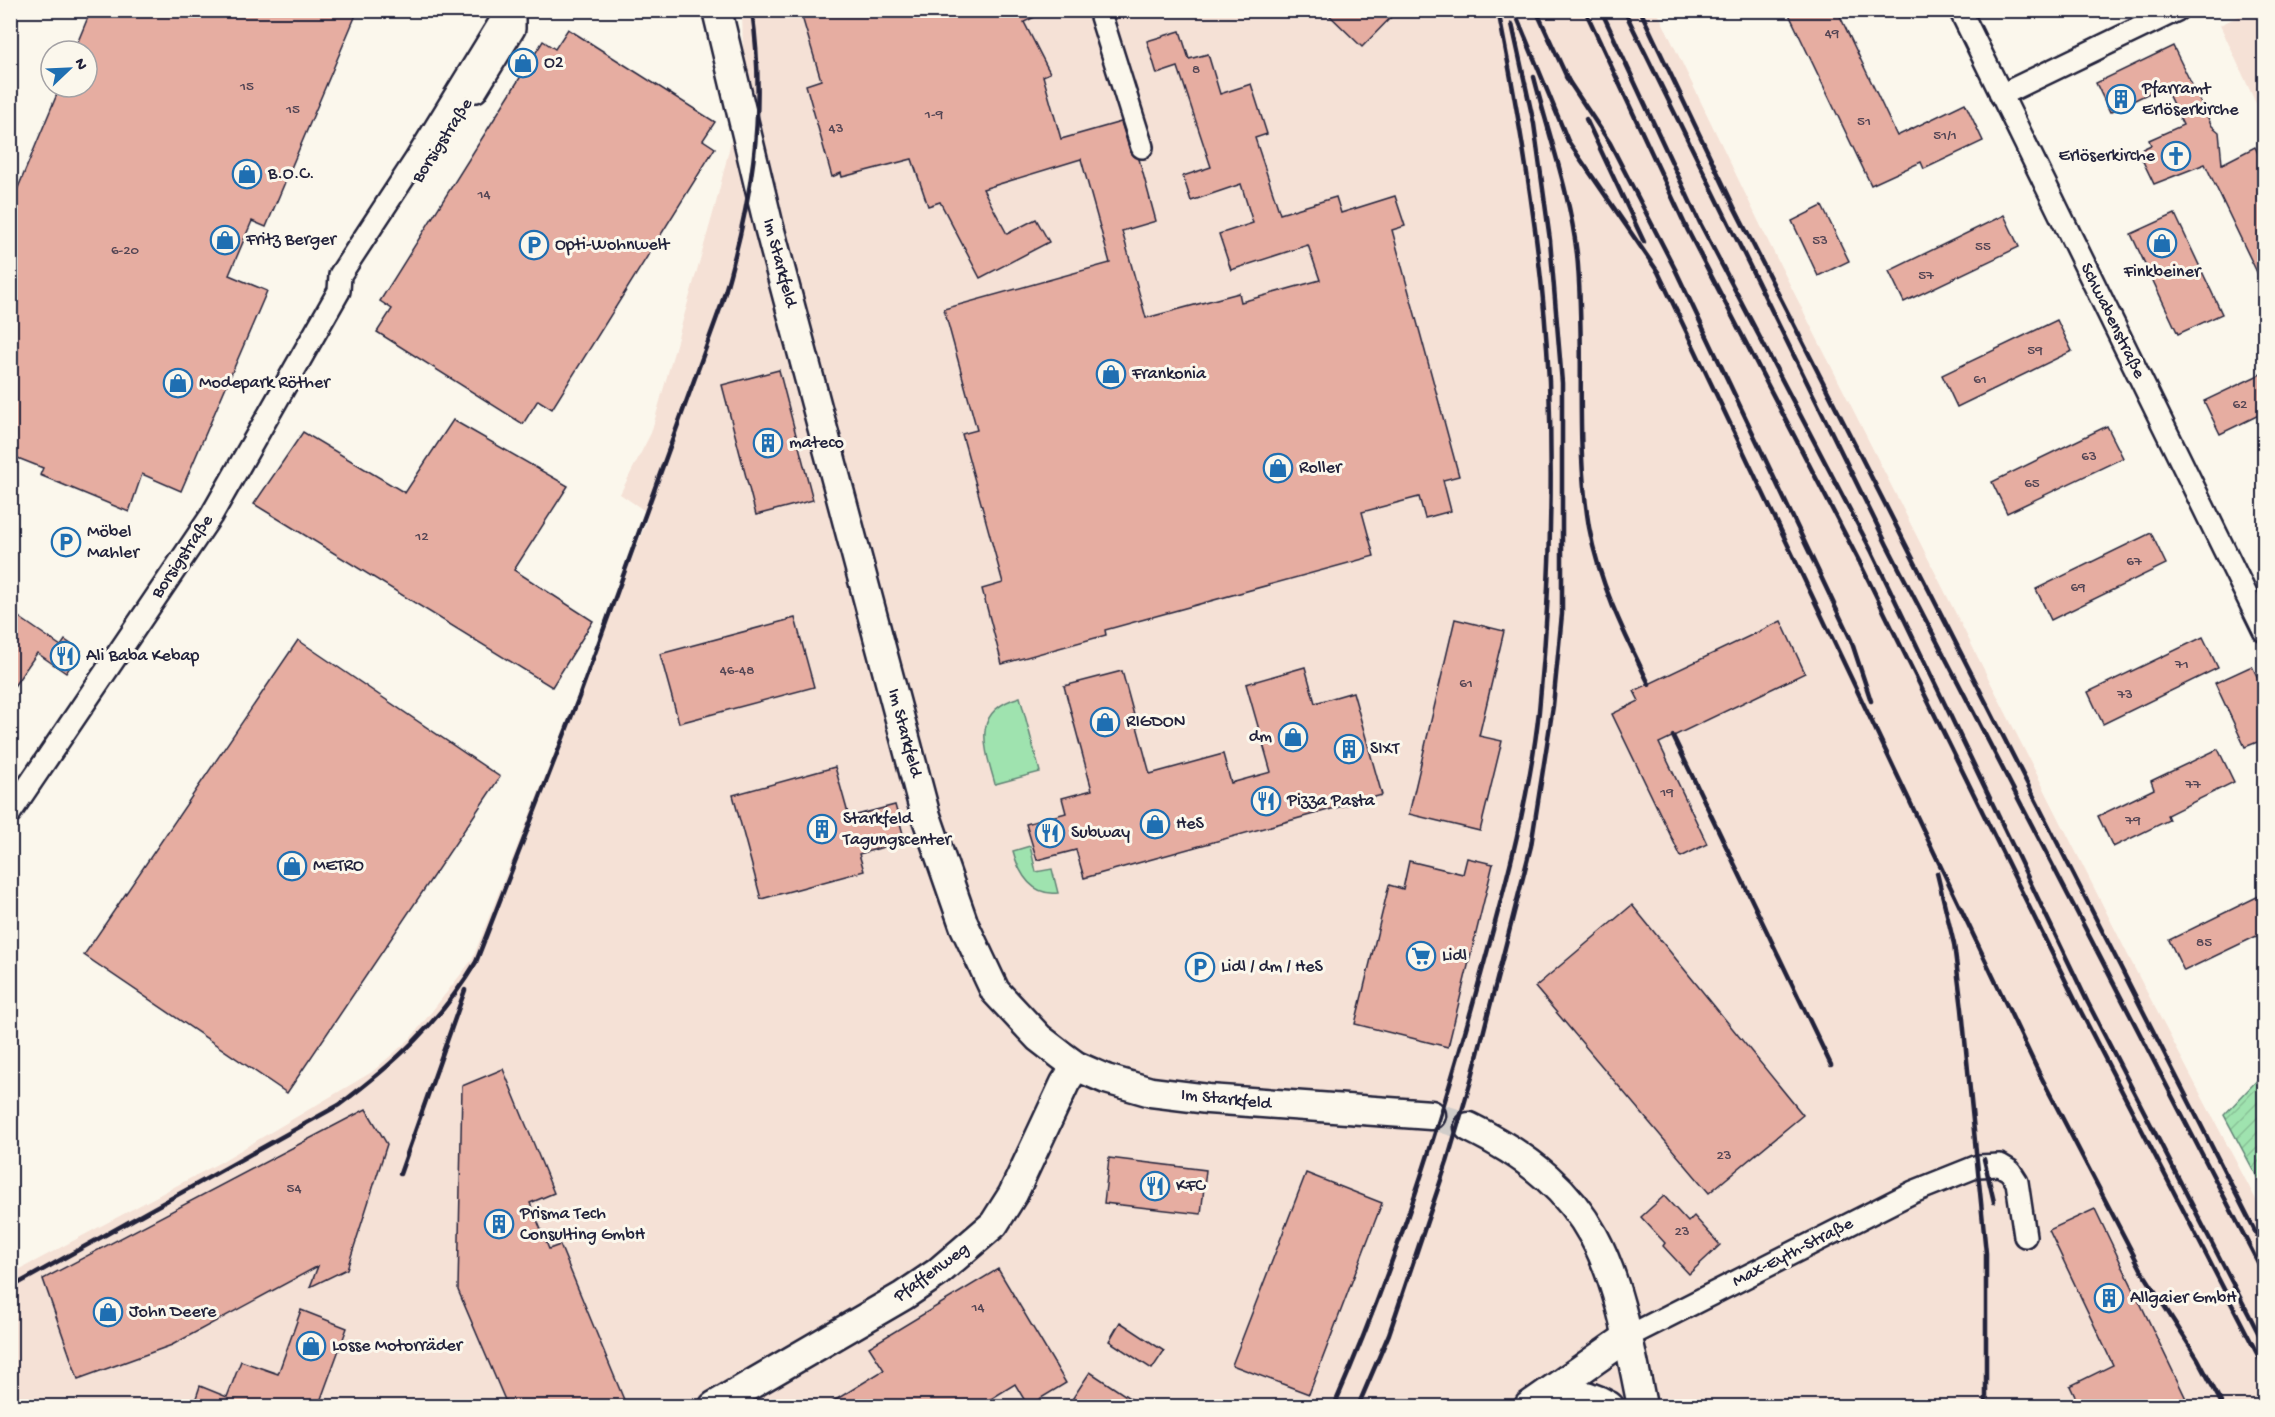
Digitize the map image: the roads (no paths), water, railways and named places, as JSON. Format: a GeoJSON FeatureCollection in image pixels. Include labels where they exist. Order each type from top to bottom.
{"type":"FeatureCollection","features":[{"type":"Feature","properties":{"kind":"main road","name":"Im Starkfeld"},"geometry":{"type":"LineString","coordinates":[[717,10],[769,227],[925,813],[945,877],[995,991],[1039,1038],[1076,1066],[1106,1080],[1151,1092],[1275,1105],[1431,1115]]}},
{"type":"Feature","properties":{"kind":"main road","name":"Pfaffenweg"},"geometry":{"type":"LineString","coordinates":[[714,1407],[937,1274],[994,1224],[1013,1194],[1065,1083],[1076,1066]]}},
{"type":"Feature","properties":{"kind":"main road"},"geometry":{"type":"LineString","coordinates":[[1469,1127],[1507,1146],[1532,1164],[1553,1181],[1571,1203],[1610,1267],[1629,1336],[1642,1407]]}},
{"type":"Feature","properties":{"kind":"main road","name":"Max-Eyth-Straße"},"geometry":{"type":"LineString","coordinates":[[1530,1407],[1629,1336]]}},
{"type":"Feature","properties":{"kind":"main road"},"geometry":{"type":"LineString","coordinates":[[1530,1407],[1557,1394],[1570,1393],[1592,1397],[1609,1407]]}},
{"type":"Feature","properties":{"kind":"street"},"geometry":{"type":"LineString","coordinates":[[1099,10],[1142,147]]}},
{"type":"Feature","properties":{"kind":"street","name":"Schwabenstraße"},"geometry":{"type":"LineString","coordinates":[[1960,10],[2265,632]]}},
{"type":"Feature","properties":{"kind":"street"},"geometry":{"type":"LineString","coordinates":[[2001,95],[2177,10]]}},
{"type":"Feature","properties":{"kind":"street","name":"Borsigstraße"},"geometry":{"type":"LineString","coordinates":[[10,813],[211,516],[339,291],[340,275],[417,159],[500,22],[515,12]]}},
{"type":"Feature","properties":{"kind":"street","name":"Max-Eyth-Straße"},"geometry":{"type":"LineString","coordinates":[[1629,1336],[1913,1192],[1978,1166],[2000,1165],[2010,1171],[2017,1182],[2025,1236]]}},
{"type":"Feature","properties":{"kind":"tunnel"},"geometry":{"type":"LineString","coordinates":[[1431,1115],[1469,1127]]}},
{"type":"Feature","properties":{"kind":"railway"},"geometry":{"type":"LineString","coordinates":[[10,1288],[339,1105],[379,1074],[415,1041],[447,1004],[476,962],[579,697],[721,306],[732,269],[748,196],[757,124],[758,87],[752,10]]}},
{"type":"Feature","properties":{"kind":"railway"},"geometry":{"type":"LineString","coordinates":[[1334,1406],[1377,1301],[1415,1195],[1465,1033],[1515,846],[1529,779],[1539,711],[1550,546],[1549,381],[1537,241],[1498,10]]}},
{"type":"Feature","properties":{"kind":"railway"},"geometry":{"type":"LineString","coordinates":[[1514,10],[1568,141],[1658,272],[2038,1071],[2142,1271],[2198,1359],[2223,1406]]}},
{"type":"Feature","properties":{"kind":"railway"},"geometry":{"type":"LineString","coordinates":[[1536,10],[1570,84]]}},
{"type":"Feature","properties":{"kind":"railway"},"geometry":{"type":"LineString","coordinates":[[1585,10],[1688,231],[1858,559],[2078,1006],[2264,1367]]}},
{"type":"Feature","properties":{"kind":"railway"},"geometry":{"type":"LineString","coordinates":[[1601,10],[1700,223],[1872,552],[2088,1003],[2264,1344]]}},
{"type":"Feature","properties":{"kind":"railway"},"geometry":{"type":"LineString","coordinates":[[1624,10],[1887,545],[2264,1274]]}},
{"type":"Feature","properties":{"kind":"railway"},"geometry":{"type":"LineString","coordinates":[[1640,10],[1734,207],[2264,1249]]}},
{"type":"Feature","properties":{"kind":"railway"},"geometry":{"type":"LineString","coordinates":[[1358,1406],[1389,1334],[1447,1162],[1472,1077],[1531,846],[1553,706],[1562,614],[1562,383],[1550,240],[1534,124],[1512,24]]}},
{"type":"Feature","properties":{"kind":"railway"},"geometry":{"type":"LineString","coordinates":[[1534,77],[1564,187],[1577,254],[1581,322],[1582,459],[1589,527],[1606,588],[1649,684]]}},
{"type":"Feature","properties":{"kind":"railway"},"geometry":{"type":"LineString","coordinates":[[1566,77],[1610,143],[1675,269],[1851,640],[1871,701]]}},
{"type":"Feature","properties":{"kind":"railway"},"geometry":{"type":"LineString","coordinates":[[1586,119],[1644,242]]}},
{"type":"Feature","properties":{"kind":"railway"},"geometry":{"type":"LineString","coordinates":[[1673,736],[1831,1065]]}},
{"type":"Feature","properties":{"kind":"railway"},"geometry":{"type":"LineString","coordinates":[[1937,873],[1954,944],[1986,1253],[1986,1406]]}},
{"type":"Feature","properties":{"kind":"railway"},"geometry":{"type":"LineString","coordinates":[[400,1174],[465,990]]}},
{"type":"Feature","properties":{"kind":"railway"},"geometry":{"type":"LineString","coordinates":[[1984,1159],[1994,1202]]}},
{"type":"Feature","properties":{"kind":"place","name":"O2"},"geometry":{"type":"Point","coordinates":[523,63]}},
{"type":"Feature","properties":{"kind":"place","name":"Pfarramt Erlöserkirche"},"geometry":{"type":"Point","coordinates":[2121,99]}},
{"type":"Feature","properties":{"kind":"place","name":"Erlöserkirche"},"geometry":{"type":"Point","coordinates":[2176,156]}},
{"type":"Feature","properties":{"kind":"place","name":"B.O.C."},"geometry":{"type":"Point","coordinates":[247,174]}},
{"type":"Feature","properties":{"kind":"place","name":"Fritz Berger"},"geometry":{"type":"Point","coordinates":[225,240]}},
{"type":"Feature","properties":{"kind":"place","name":"Finkbeiner"},"geometry":{"type":"Point","coordinates":[2162,243]}},
{"type":"Feature","properties":{"kind":"place","name":"Opti-Wohnwelt"},"geometry":{"type":"Point","coordinates":[534,245]}},
{"type":"Feature","properties":{"kind":"place","name":"Frankonia"},"geometry":{"type":"Point","coordinates":[1111,374]}},
{"type":"Feature","properties":{"kind":"place","name":"Modepark Röther"},"geometry":{"type":"Point","coordinates":[178,383]}},
{"type":"Feature","properties":{"kind":"place","name":"mateco"},"geometry":{"type":"Point","coordinates":[768,443]}},
{"type":"Feature","properties":{"kind":"place","name":"Roller"},"geometry":{"type":"Point","coordinates":[1278,468]}},
{"type":"Feature","properties":{"kind":"place","name":"Möbel Mahler"},"geometry":{"type":"Point","coordinates":[66,542]}},
{"type":"Feature","properties":{"kind":"place","name":"Ali Baba Kebap"},"geometry":{"type":"Point","coordinates":[65,656]}},
{"type":"Feature","properties":{"kind":"place","name":"RIGDON"},"geometry":{"type":"Point","coordinates":[1105,722]}},
{"type":"Feature","properties":{"kind":"place","name":"dm"},"geometry":{"type":"Point","coordinates":[1293,737]}},
{"type":"Feature","properties":{"kind":"place","name":"SIXT"},"geometry":{"type":"Point","coordinates":[1349,749]}},
{"type":"Feature","properties":{"kind":"place","name":"Pizza Pasta"},"geometry":{"type":"Point","coordinates":[1266,801]}},
{"type":"Feature","properties":{"kind":"place","name":"HeS"},"geometry":{"type":"Point","coordinates":[1155,824]}},
{"type":"Feature","properties":{"kind":"place","name":"Starkfeld Tagungscenter"},"geometry":{"type":"Point","coordinates":[822,829]}},
{"type":"Feature","properties":{"kind":"place","name":"Subway"},"geometry":{"type":"Point","coordinates":[1050,833]}},
{"type":"Feature","properties":{"kind":"place","name":"METRO"},"geometry":{"type":"Point","coordinates":[292,866]}},
{"type":"Feature","properties":{"kind":"place","name":"Lidl"},"geometry":{"type":"Point","coordinates":[1421,956]}},
{"type":"Feature","properties":{"kind":"place","name":"Lidl / dm / HeS"},"geometry":{"type":"Point","coordinates":[1200,967]}},
{"type":"Feature","properties":{"kind":"place","name":"KFC"},"geometry":{"type":"Point","coordinates":[1155,1186]}},
{"type":"Feature","properties":{"kind":"place","name":"Prisma Tech Consulting GmbH"},"geometry":{"type":"Point","coordinates":[499,1224]}},
{"type":"Feature","properties":{"kind":"place","name":"Allgaier GmbH"},"geometry":{"type":"Point","coordinates":[2109,1298]}},
{"type":"Feature","properties":{"kind":"place","name":"John Deere"},"geometry":{"type":"Point","coordinates":[108,1312]}},
{"type":"Feature","properties":{"kind":"place","name":"Losse Motorräder"},"geometry":{"type":"Point","coordinates":[311,1346]}}]}
